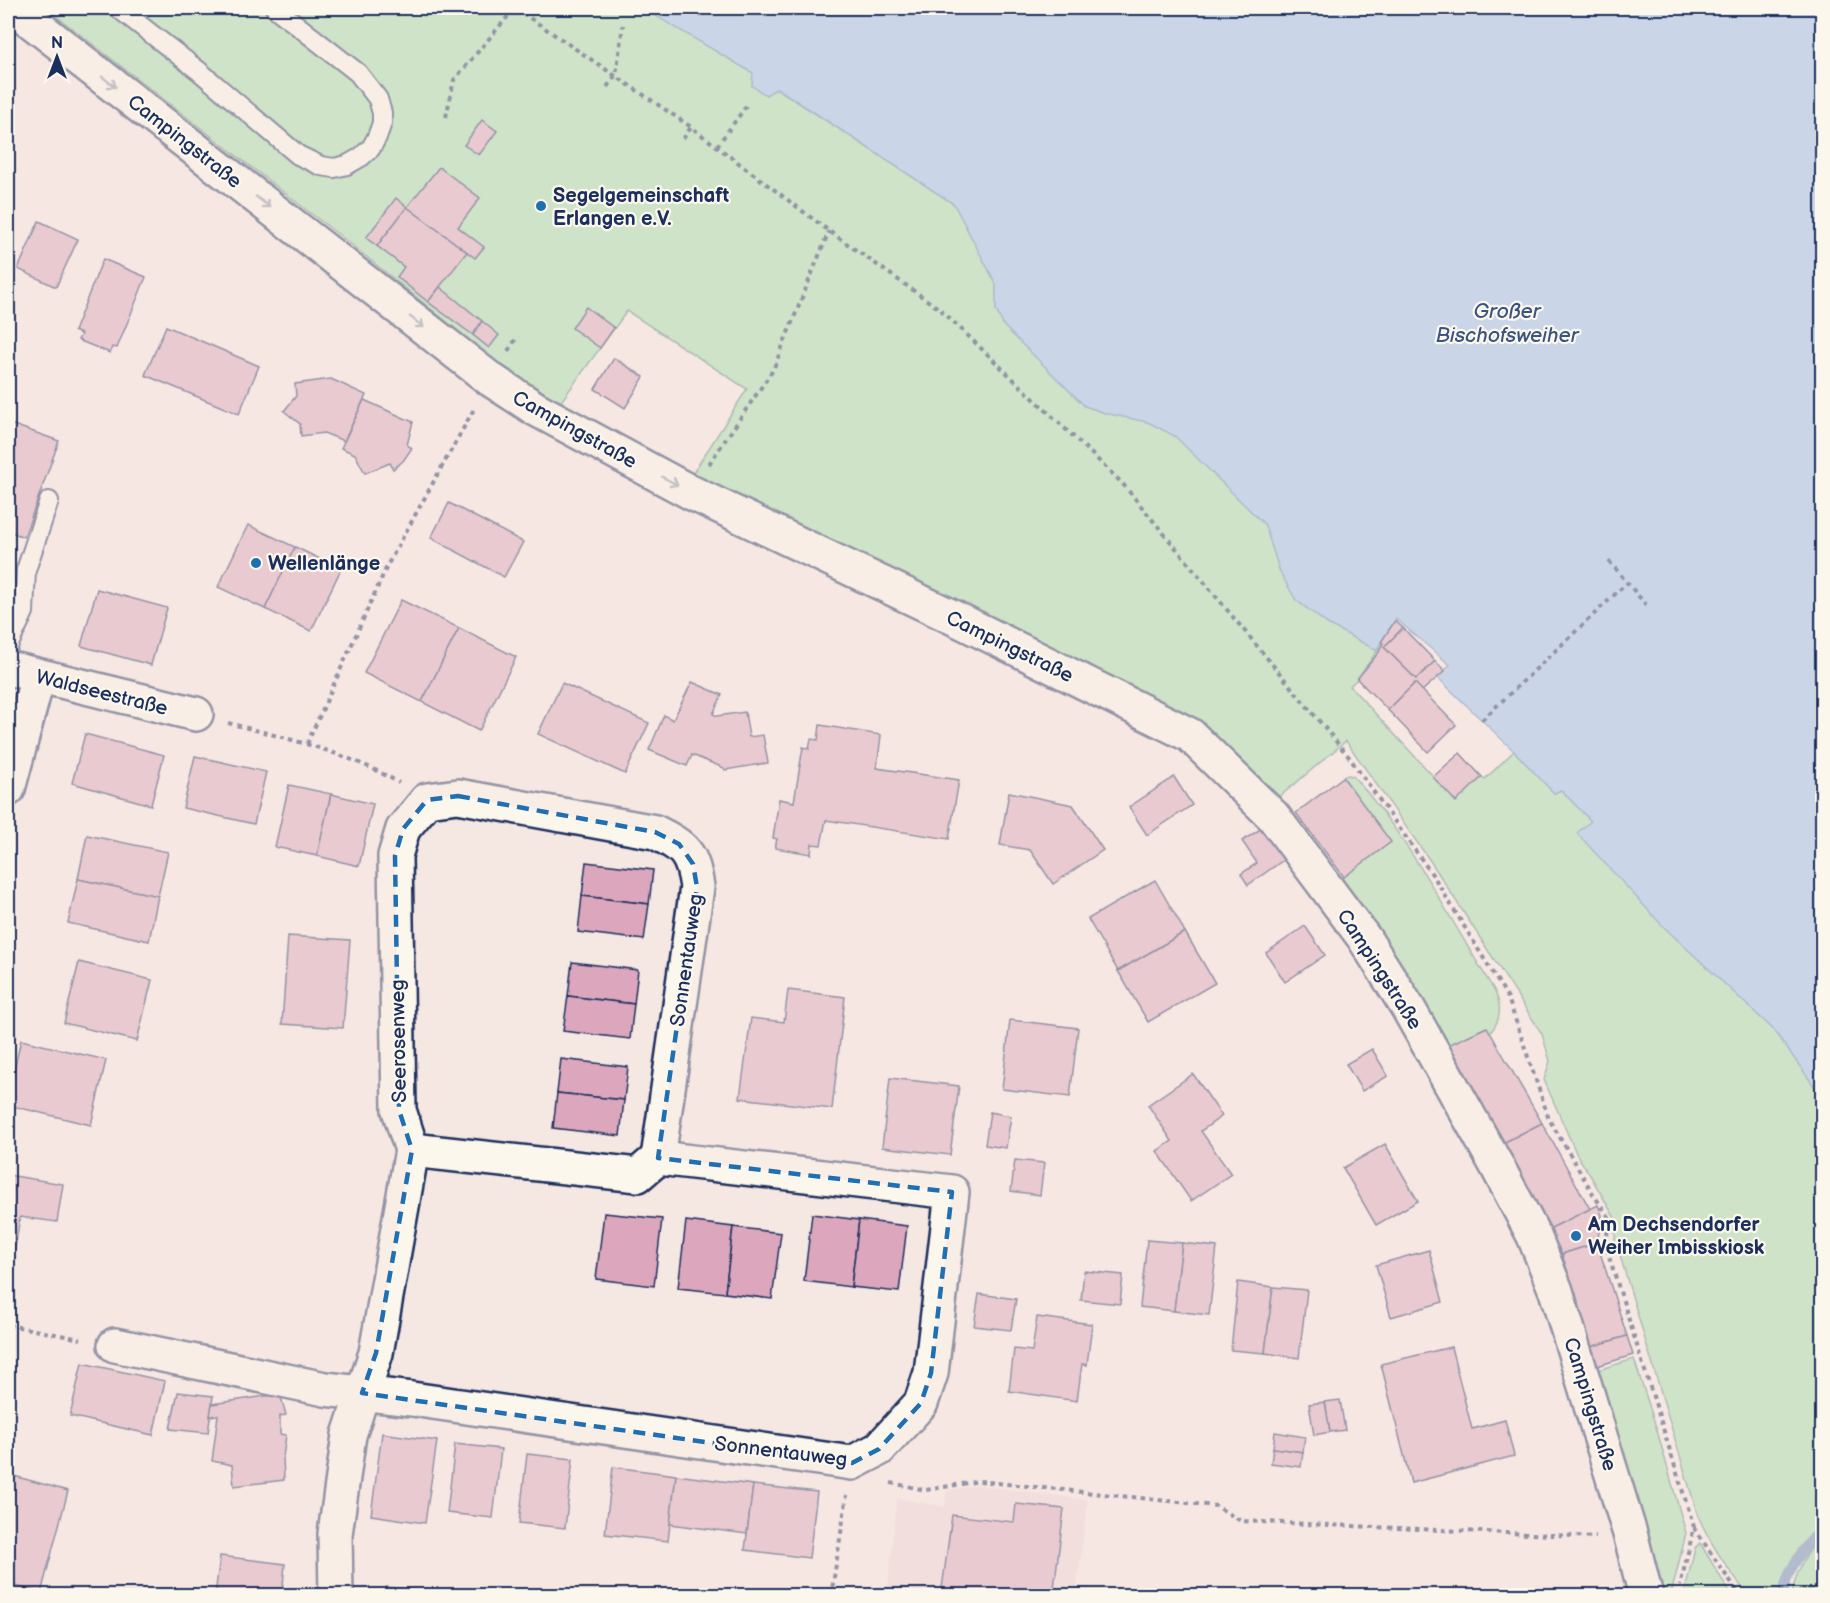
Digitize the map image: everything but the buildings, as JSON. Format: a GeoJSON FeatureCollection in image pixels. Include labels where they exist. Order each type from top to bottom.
{"type":"FeatureCollection","features":[{"type":"Feature","properties":{"kind":"street","name":"Campingstraße"},"geometry":{"type":"LineString","coordinates":[[14,8],[490,379],[536,409],[690,492],[967,624],[1190,735],[1273,816],[1364,938],[1408,1008],[1497,1166],[1534,1236],[1556,1291],[1630,1534],[1646,1596]]}},
{"type":"Feature","properties":{"kind":"street","name":"Waldseestraße"},"geometry":{"type":"LineString","coordinates":[[23,673],[196,714]]}},
{"type":"Feature","properties":{"kind":"street"},"geometry":{"type":"LineString","coordinates":[[8,789],[23,673]]}},
{"type":"Feature","properties":{"kind":"street","name":"Sonnentauweg"},"geometry":{"type":"LineString","coordinates":[[362,1393],[852,1463],[879,1449],[921,1403],[931,1373],[952,1192],[658,1158],[697,887],[693,864],[679,844],[655,832],[458,796],[427,800]]}},
{"type":"Feature","properties":{"kind":"street","name":"Seerosenweg"},"geometry":{"type":"LineString","coordinates":[[336,1596],[335,1534],[349,1436],[376,1353],[412,1150],[399,1110],[395,856],[403,829],[427,800]]}},
{"type":"Feature","properties":{"kind":"street"},"geometry":{"type":"LineString","coordinates":[[412,1150],[638,1174],[658,1158]]}},
{"type":"Feature","properties":{"kind":"street"},"geometry":{"type":"LineString","coordinates":[[115,1345],[325,1389],[362,1393]]}},
{"type":"Feature","properties":{"kind":"lane"},"geometry":{"type":"LineString","coordinates":[[118,8],[199,71],[298,155],[321,166],[334,168],[347,165],[366,153],[377,137],[382,123],[378,99],[358,73],[275,8]]}},
{"type":"Feature","properties":{"kind":"lane"},"geometry":{"type":"LineString","coordinates":[[8,646],[24,612],[26,570],[49,501]]}},
{"type":"Feature","properties":{"kind":"path"},"geometry":{"type":"LineString","coordinates":[[446,117],[454,80],[515,8],[691,127],[829,231],[941,310],[1122,483],[1349,757],[1434,877],[1508,998],[1549,1119],[1609,1217],[1606,1247],[1694,1527],[1740,1596]]}},
{"type":"Feature","properties":{"kind":"path"},"geometry":{"type":"LineString","coordinates":[[607,87],[616,75],[623,25]]}},
{"type":"Feature","properties":{"kind":"path"},"geometry":{"type":"LineString","coordinates":[[717,146],[747,105]]}},
{"type":"Feature","properties":{"kind":"path"},"geometry":{"type":"LineString","coordinates":[[683,139],[691,127]]}},
{"type":"Feature","properties":{"kind":"path"},"geometry":{"type":"LineString","coordinates":[[690,492],[773,370],[829,231]]}},
{"type":"Feature","properties":{"kind":"path"},"geometry":{"type":"LineString","coordinates":[[307,744],[388,564],[490,379]]}},
{"type":"Feature","properties":{"kind":"path"},"geometry":{"type":"LineString","coordinates":[[1609,561],[1646,605]]}},
{"type":"Feature","properties":{"kind":"path"},"geometry":{"type":"LineString","coordinates":[[1482,720],[1627,583]]}},
{"type":"Feature","properties":{"kind":"path"},"geometry":{"type":"LineString","coordinates":[[196,714],[307,744],[384,774],[427,800]]}},
{"type":"Feature","properties":{"kind":"path"},"geometry":{"type":"LineString","coordinates":[[8,1325],[115,1345]]}},
{"type":"Feature","properties":{"kind":"path"},"geometry":{"type":"LineString","coordinates":[[831,1596],[852,1463],[886,1482],[926,1490],[979,1481],[1216,1506],[1241,1521],[1630,1534]]}},
{"type":"Feature","properties":{"kind":"path"},"geometry":{"type":"LineString","coordinates":[[1678,1596],[1694,1527]]}},
{"type":"Feature","properties":{"kind":"highlighted area"},"geometry":{"type":"Polygon","coordinates":[[[458,796],[655,832],[679,844],[693,864],[697,887],[658,1158],[952,1192],[931,1373],[921,1403],[879,1449],[852,1463],[362,1393],[376,1353],[412,1150],[399,1110],[395,856],[403,829],[427,800],[458,796]]]}},
{"type":"Feature","properties":{"kind":"shaded area"},"geometry":{"type":"Polygon","coordinates":[[[977,1485],[1088,1500],[1076,1595],[887,1596],[897,1498],[945,1507],[947,1491],[977,1485]]]}},
{"type":"Feature","properties":{"kind":"green space"},"geometry":{"type":"Polygon","coordinates":[[[46,8],[630,8],[642,14],[648,11],[753,73],[752,86],[776,88],[954,204],[996,284],[996,310],[1004,326],[1085,406],[1105,413],[1148,422],[1175,436],[1265,525],[1280,572],[1296,600],[1328,624],[1376,650],[1381,642],[1383,643],[1350,686],[1456,801],[1482,777],[1485,779],[1514,751],[1554,793],[1561,790],[1591,821],[1578,833],[1662,925],[1774,1030],[1822,1097],[1822,1523],[1807,1538],[1789,1565],[1780,1595],[1748,1595],[1720,1557],[1698,1516],[1615,1239],[1616,1220],[1577,1155],[1544,1080],[1550,1061],[1542,1034],[1433,865],[1346,741],[1279,797],[1208,736],[686,484],[747,389],[627,311],[560,403],[500,365],[353,246],[46,8]]]}},
{"type":"Feature","properties":{"kind":"green space"},"geometry":{"type":"Polygon","coordinates":[[[1353,776],[1374,800],[1411,852],[1494,990],[1500,1012],[1490,1033],[1486,1027],[1443,1048],[1340,879],[1344,877],[1343,777],[1353,776]]]}},
{"type":"Feature","properties":{"kind":"green space"},"geometry":{"type":"Polygon","coordinates":[[[1634,1359],[1686,1533],[1671,1595],[1651,1595],[1598,1370],[1634,1359]]]}},
{"type":"Feature","properties":{"kind":"green space"},"geometry":{"type":"Polygon","coordinates":[[[1822,1535],[1822,1595],[1792,1595],[1802,1563],[1822,1535]]]}},
{"type":"Feature","properties":{"kind":"green space"},"geometry":{"type":"Polygon","coordinates":[[[1700,1543],[1729,1591],[1727,1595],[1684,1595],[1695,1548],[1700,1543]]]}},
{"type":"Feature","properties":{"kind":"water","name":"Großer Bischofsweiher"},"geometry":{"type":"Polygon","coordinates":[[[630,8],[1822,8],[1822,1097],[1774,1030],[1662,925],[1577,833],[1591,821],[1561,790],[1554,793],[1437,677],[1450,665],[1396,619],[1376,650],[1328,624],[1296,600],[1280,572],[1265,525],[1175,436],[1148,422],[1105,413],[1085,406],[1004,326],[996,310],[996,284],[954,204],[777,88],[766,95],[752,86],[753,73],[648,11],[642,14],[630,8]]]}},
{"type":"Feature","properties":{"kind":"waterway"},"geometry":{"type":"LineString","coordinates":[[1784,1596],[1792,1568],[1822,1529]]}},
{"type":"Feature","properties":{"kind":"place","name":"Segelgemeinschaft Erlangen e.V."},"geometry":{"type":"Point","coordinates":[541,206]}},
{"type":"Feature","properties":{"kind":"place","name":"Wellenlänge"},"geometry":{"type":"Point","coordinates":[256,563]}},
{"type":"Feature","properties":{"kind":"place","name":"Am Dechsendorfer Weiher Imbisskiosk"},"geometry":{"type":"Point","coordinates":[1576,1236]}}]}
